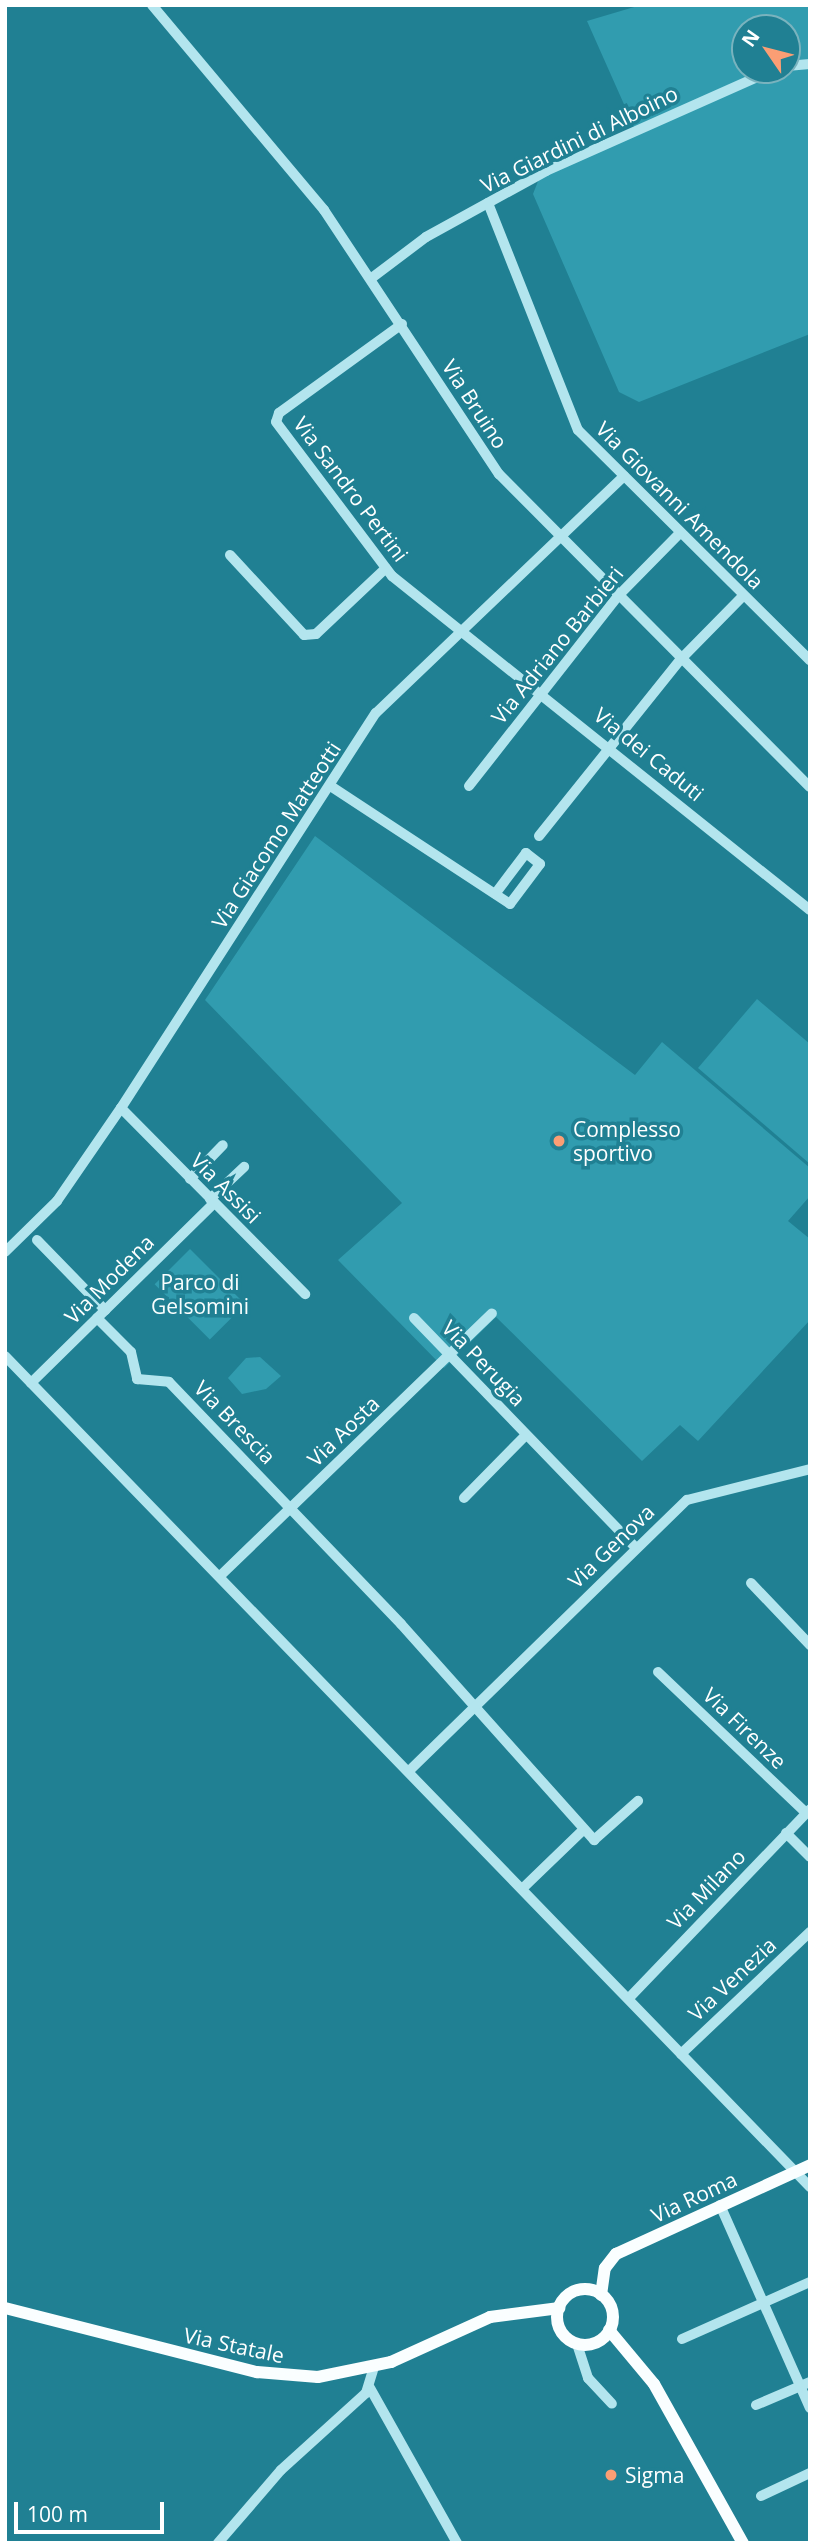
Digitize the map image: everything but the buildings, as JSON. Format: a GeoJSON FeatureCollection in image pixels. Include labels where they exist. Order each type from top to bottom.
{"type":"FeatureCollection","features":[{"type":"Feature","properties":{"kind":"main road","name":"Via Roma"},"geometry":{"type":"LineString","coordinates":[[583,2290],[603,2273],[619,2252],[810,2165]]}},
{"type":"Feature","properties":{"kind":"main road"},"geometry":{"type":"LineString","coordinates":[[603,2273],[601,2295],[611,2311],[609,2330],[620,2347],[654,2384],[743,2543]]}},
{"type":"Feature","properties":{"kind":"main road"},"geometry":{"type":"LineString","coordinates":[[601,2295],[583,2290],[559,2308],[558,2325],[577,2344],[595,2342],[620,2347]]}},
{"type":"Feature","properties":{"kind":"main road","name":"Via Statale"},"geometry":{"type":"LineString","coordinates":[[5,2308],[257,2372],[318,2377],[374,2367],[478,2320],[533,2314],[559,2308]]}},
{"type":"Feature","properties":{"kind":"main road","name":"Via Statale"},"geometry":{"type":"LineString","coordinates":[[533,2314],[558,2325]]}},
{"type":"Feature","properties":{"kind":"main road"},"geometry":{"type":"LineString","coordinates":[[595,2342],[609,2330]]}},
{"type":"Feature","properties":{"kind":"street","name":"Via Bruino"},"geometry":{"type":"LineString","coordinates":[[152,5],[373,277],[499,474],[561,540],[808,783]]}},
{"type":"Feature","properties":{"kind":"street","name":"Via Giardini di Alboino"},"geometry":{"type":"LineString","coordinates":[[373,277],[488,203],[743,84]]}},
{"type":"Feature","properties":{"kind":"street","name":"Via Giovanni Amendola"},"geometry":{"type":"LineString","coordinates":[[488,203],[578,430],[810,660]]}},
{"type":"Feature","properties":{"kind":"street","name":"Via Sandro Pertini"},"geometry":{"type":"LineString","coordinates":[[402,324],[279,413],[276,422],[386,568],[464,628]]}},
{"type":"Feature","properties":{"kind":"street","name":"Via Giacomo Matteotti"},"geometry":{"type":"LineString","coordinates":[[5,1252],[57,1200],[121,1108],[332,787],[376,713],[561,540],[624,476]]}},
{"type":"Feature","properties":{"kind":"street","name":"Via Adriano Barbieri"},"geometry":{"type":"LineString","coordinates":[[469,786],[540,691],[618,596],[680,533]]}},
{"type":"Feature","properties":{"kind":"street"},"geometry":{"type":"LineString","coordinates":[[230,555],[304,635],[316,634],[386,568]]}},
{"type":"Feature","properties":{"kind":"street"},"geometry":{"type":"LineString","coordinates":[[539,836],[681,659],[743,596]]}},
{"type":"Feature","properties":{"kind":"street","name":"Via dei Caduti"},"geometry":{"type":"LineString","coordinates":[[464,628],[810,910]]}},
{"type":"Feature","properties":{"kind":"street"},"geometry":{"type":"LineString","coordinates":[[332,787],[510,904],[540,863],[526,853],[495,894]]}},
{"type":"Feature","properties":{"kind":"street","name":"Via Assisi"},"geometry":{"type":"LineString","coordinates":[[121,1108],[305,1294]]}},
{"type":"Feature","properties":{"kind":"street"},"geometry":{"type":"LineString","coordinates":[[190,1179],[223,1145]]}},
{"type":"Feature","properties":{"kind":"street","name":"Via Modena"},"geometry":{"type":"LineString","coordinates":[[31,1383],[244,1167]]}},
{"type":"Feature","properties":{"kind":"street"},"geometry":{"type":"LineString","coordinates":[[37,1240],[101,1314]]}},
{"type":"Feature","properties":{"kind":"street","name":"Via Brescia"},"geometry":{"type":"LineString","coordinates":[[101,1314],[131,1352],[137,1379],[169,1382],[291,1507]]}},
{"type":"Feature","properties":{"kind":"street","name":"Via Aosta"},"geometry":{"type":"LineString","coordinates":[[220,1576],[492,1314]]}},
{"type":"Feature","properties":{"kind":"street","name":"Via Perugia"},"geometry":{"type":"LineString","coordinates":[[414,1318],[636,1548]]}},
{"type":"Feature","properties":{"kind":"street"},"geometry":{"type":"LineString","coordinates":[[5,1356],[524,1887],[810,2187]]}},
{"type":"Feature","properties":{"kind":"street","name":"Via Perugia"},"geometry":{"type":"LineString","coordinates":[[464,1498],[526,1435]]}},
{"type":"Feature","properties":{"kind":"street","name":"Via Genova"},"geometry":{"type":"LineString","coordinates":[[410,1770],[636,1548],[697,1495],[810,1469]]}},
{"type":"Feature","properties":{"kind":"street"},"geometry":{"type":"LineString","coordinates":[[291,1507],[471,1709],[594,1840],[638,1801]]}},
{"type":"Feature","properties":{"kind":"street"},"geometry":{"type":"LineString","coordinates":[[751,1583],[810,1645]]}},
{"type":"Feature","properties":{"kind":"street","name":"Via Firenze"},"geometry":{"type":"LineString","coordinates":[[658,1672],[807,1810]]}},
{"type":"Feature","properties":{"kind":"street","name":"Via Milano"},"geometry":{"type":"LineString","coordinates":[[630,1997],[807,1810]]}},
{"type":"Feature","properties":{"kind":"street"},"geometry":{"type":"LineString","coordinates":[[524,1887],[584,1829]]}},
{"type":"Feature","properties":{"kind":"street"},"geometry":{"type":"LineString","coordinates":[[786,1833],[810,1857]]}},
{"type":"Feature","properties":{"kind":"street","name":"Via Venezia"},"geometry":{"type":"LineString","coordinates":[[681,2054],[810,1932]]}},
{"type":"Feature","properties":{"kind":"street"},"geometry":{"type":"LineString","coordinates":[[720,2205],[763,2303],[805,2384],[810,2408]]}},
{"type":"Feature","properties":{"kind":"street"},"geometry":{"type":"LineString","coordinates":[[682,2339],[810,2282]]}},
{"type":"Feature","properties":{"kind":"street"},"geometry":{"type":"LineString","coordinates":[[577,2344],[589,2378],[612,2404]]}},
{"type":"Feature","properties":{"kind":"street"},"geometry":{"type":"LineString","coordinates":[[218,2543],[281,2470],[370,2388],[374,2367]]}},
{"type":"Feature","properties":{"kind":"street"},"geometry":{"type":"LineString","coordinates":[[756,2405],[805,2384]]}},
{"type":"Feature","properties":{"kind":"street"},"geometry":{"type":"LineString","coordinates":[[370,2388],[457,2543]]}},
{"type":"Feature","properties":{"kind":"street"},"geometry":{"type":"LineString","coordinates":[[761,2496],[810,2473]]}},
{"type":"Feature","properties":{"kind":"green space"},"geometry":{"type":"Polygon","coordinates":[[[641,5],[810,5],[810,334],[639,402],[619,392],[533,194],[542,171],[635,129],[587,21],[641,5]]]}},
{"type":"Feature","properties":{"kind":"green space","name":"Complesso sportivo"},"geometry":{"type":"Polygon","coordinates":[[[315,836],[635,1075],[662,1042],[810,1168],[810,1196],[788,1221],[810,1239],[810,1320],[698,1441],[680,1425],[642,1461],[496,1317],[444,1368],[338,1260],[402,1203],[205,1000],[315,836]]]}},
{"type":"Feature","properties":{"kind":"green space"},"geometry":{"type":"Polygon","coordinates":[[[757,999],[810,1044],[810,1164],[698,1068],[757,999]]]}},
{"type":"Feature","properties":{"kind":"green space","name":"Parco di Gelsomini"},"geometry":{"type":"Polygon","coordinates":[[[190,1249],[245,1304],[210,1340],[155,1284],[190,1249]]]}},
{"type":"Feature","properties":{"kind":"green space"},"geometry":{"type":"Polygon","coordinates":[[[260,1357],[281,1376],[266,1389],[242,1394],[228,1378],[246,1358],[260,1357]]]}},
{"type":"Feature","properties":{"kind":"place","name":"Complesso sportivo"},"geometry":{"type":"Point","coordinates":[559,1141]}},
{"type":"Feature","properties":{"kind":"place","name":"Sigma"},"geometry":{"type":"Point","coordinates":[611,2475]}}]}
